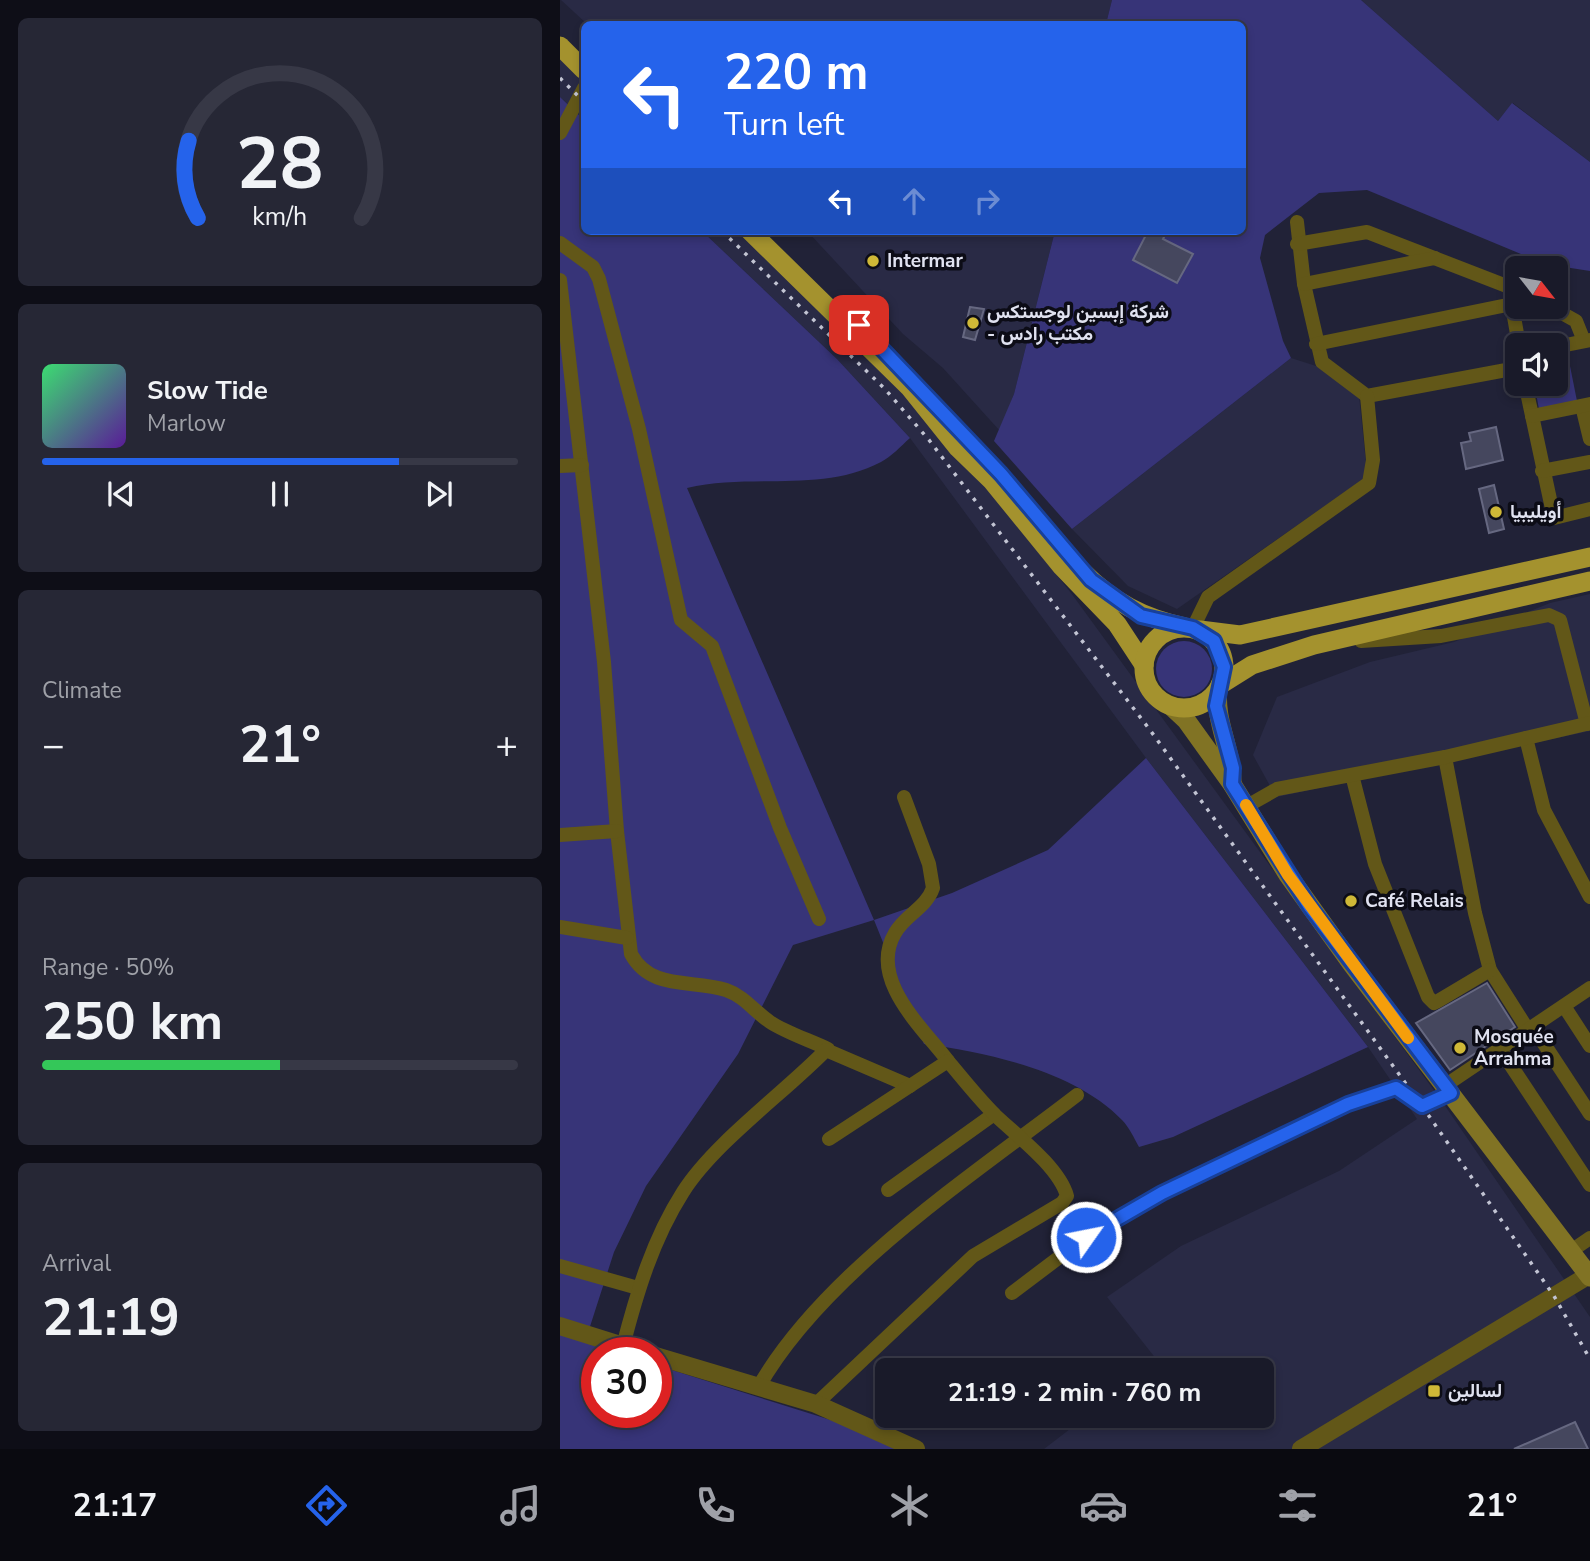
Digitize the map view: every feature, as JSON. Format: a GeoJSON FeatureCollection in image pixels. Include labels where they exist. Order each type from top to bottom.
{"type":"FeatureCollection","features":[{"type":"Feature","properties":{"kind":"highway"},"geometry":{"type":"LineString","coordinates":[[560,32],[581,52]]}},
{"type":"Feature","properties":{"kind":"highway"},"geometry":{"type":"LineString","coordinates":[[560,46],[581,67]]}},
{"type":"Feature","properties":{"kind":"highway"},"geometry":{"type":"LineString","coordinates":[[754,235],[910,388],[1062,567],[1117,624],[1144,665],[1150,690],[1171,706],[1193,707],[1203,703],[1219,687],[1252,665],[1314,645],[1590,581]]}},
{"type":"Feature","properties":{"kind":"highway"},"geometry":{"type":"LineString","coordinates":[[771,235],[918,384],[1091,580],[1141,616],[1192,629],[1240,635],[1590,557]]}},
{"type":"Feature","properties":{"kind":"highway"},"geometry":{"type":"LineString","coordinates":[[1144,665],[1152,643],[1161,634],[1192,629],[1220,649],[1224,667],[1219,687]]}},
{"type":"Feature","properties":{"kind":"main road"},"geometry":{"type":"LineString","coordinates":[[1219,687],[1216,706],[1233,768],[1232,784]]}},
{"type":"Feature","properties":{"kind":"main road"},"geometry":{"type":"LineString","coordinates":[[1171,706],[1186,720],[1232,784],[1310,907],[1589,1276]]}},
{"type":"Feature","properties":{"kind":"street"},"geometry":{"type":"LineString","coordinates":[[561,136],[581,94]]}},
{"type":"Feature","properties":{"kind":"street"},"geometry":{"type":"LineString","coordinates":[[1192,629],[1208,597],[1369,483],[1373,460],[1367,396],[1322,362],[1304,284],[1297,244],[1297,222]]}},
{"type":"Feature","properties":{"kind":"street"},"geometry":{"type":"LineString","coordinates":[[1297,244],[1367,232],[1436,258],[1505,289]]}},
{"type":"Feature","properties":{"kind":"street"},"geometry":{"type":"LineString","coordinates":[[560,243],[593,267],[599,279],[639,429],[678,610],[684,625],[708,640],[712,646],[780,828],[819,919]]}},
{"type":"Feature","properties":{"kind":"street"},"geometry":{"type":"LineString","coordinates":[[1304,284],[1436,258]]}},
{"type":"Feature","properties":{"kind":"street"},"geometry":{"type":"LineString","coordinates":[[560,279],[604,662],[627,938],[637,965],[653,976],[726,990],[746,1001],[771,1023],[909,1086]]}},
{"type":"Feature","properties":{"kind":"street"},"geometry":{"type":"LineString","coordinates":[[1316,344],[1505,295]]}},
{"type":"Feature","properties":{"kind":"street"},"geometry":{"type":"LineString","coordinates":[[1568,317],[1576,321],[1587,341],[1568,345]]}},
{"type":"Feature","properties":{"kind":"street"},"geometry":{"type":"LineString","coordinates":[[1367,396],[1505,370]]}},
{"type":"Feature","properties":{"kind":"street"},"geometry":{"type":"LineString","coordinates":[[1528,396],[1554,518],[1590,509]]}},
{"type":"Feature","properties":{"kind":"street"},"geometry":{"type":"LineString","coordinates":[[1532,416],[1586,405],[1590,439]]}},
{"type":"Feature","properties":{"kind":"street"},"geometry":{"type":"LineString","coordinates":[[1542,471],[1590,462]]}},
{"type":"Feature","properties":{"kind":"street"},"geometry":{"type":"LineString","coordinates":[[560,466],[582,465]]}},
{"type":"Feature","properties":{"kind":"street"},"geometry":{"type":"LineString","coordinates":[[1247,806],[1277,789],[1445,757],[1589,724],[1560,620],[1549,615],[1441,636],[1314,645]]}},
{"type":"Feature","properties":{"kind":"street"},"geometry":{"type":"LineString","coordinates":[[1525,738],[1544,810],[1590,897]]}},
{"type":"Feature","properties":{"kind":"street"},"geometry":{"type":"LineString","coordinates":[[1445,757],[1475,914],[1490,970],[1590,1114]]}},
{"type":"Feature","properties":{"kind":"street"},"geometry":{"type":"LineString","coordinates":[[1352,775],[1375,864],[1428,997],[1434,1003],[1490,970]]}},
{"type":"Feature","properties":{"kind":"street"},"geometry":{"type":"LineString","coordinates":[[816,1404],[973,1256],[1062,1203],[1067,1196],[1065,1189],[1021,1138],[994,1114],[948,1061],[898,996],[890,979],[889,953],[896,931],[919,909],[933,888],[929,864],[904,797]]}},
{"type":"Feature","properties":{"kind":"street"},"geometry":{"type":"LineString","coordinates":[[560,835],[617,831]]}},
{"type":"Feature","properties":{"kind":"street"},"geometry":{"type":"LineString","coordinates":[[560,927],[627,938]]}},
{"type":"Feature","properties":{"kind":"street"},"geometry":{"type":"LineString","coordinates":[[1013,1293],[1047,1265],[1117,1217],[1348,1104],[1396,1088],[1422,1106],[1590,988]]}},
{"type":"Feature","properties":{"kind":"street"},"geometry":{"type":"LineString","coordinates":[[1564,1006],[1590,1046]]}},
{"type":"Feature","properties":{"kind":"street"},"geometry":{"type":"LineString","coordinates":[[625,1337],[638,1288],[663,1229],[684,1191],[710,1159],[828,1049]]}},
{"type":"Feature","properties":{"kind":"street"},"geometry":{"type":"LineString","coordinates":[[1500,1049],[1590,1185]]}},
{"type":"Feature","properties":{"kind":"street"},"geometry":{"type":"LineString","coordinates":[[828,1139],[948,1061]]}},
{"type":"Feature","properties":{"kind":"street"},"geometry":{"type":"LineString","coordinates":[[758,1388],[774,1360],[799,1328],[854,1273],[919,1216],[1077,1095]]}},
{"type":"Feature","properties":{"kind":"street"},"geometry":{"type":"LineString","coordinates":[[888,1191],[994,1114]]}},
{"type":"Feature","properties":{"kind":"street"},"geometry":{"type":"LineString","coordinates":[[1571,1251],[1590,1238]]}},
{"type":"Feature","properties":{"kind":"street"},"geometry":{"type":"LineString","coordinates":[[560,1266],[638,1288]]}},
{"type":"Feature","properties":{"kind":"street"},"geometry":{"type":"LineString","coordinates":[[1301,1449],[1589,1276]]}},
{"type":"Feature","properties":{"kind":"street"},"geometry":{"type":"LineString","coordinates":[[560,1326],[595,1337]]}},
{"type":"Feature","properties":{"kind":"street"},"geometry":{"type":"LineString","coordinates":[[672,1361],[816,1404],[916,1449]]}},
{"type":"Feature","properties":{"kind":"shaded area"},"geometry":{"type":"Polygon","coordinates":[[[561,0],[1112,0],[1107,21],[584,21],[561,0]]]}},
{"type":"Feature","properties":{"kind":"shaded area"},"geometry":{"type":"Polygon","coordinates":[[[1112,0],[1361,0],[1498,121],[1512,103],[1590,162],[1590,271],[1568,268],[1568,256],[1526,256],[1367,190],[1319,193],[1265,235],[1260,258],[1283,341],[1291,358],[1072,529],[994,441],[1014,394],[1054,235],[1246,235],[1246,21],[1107,21],[1112,0]]]}},
{"type":"Feature","properties":{"kind":"shaded area"},"geometry":{"type":"Polygon","coordinates":[[[1361,0],[1590,0],[1590,162],[1513,103],[1498,121],[1361,0]]]}},
{"type":"Feature","properties":{"kind":"shaded area"},"geometry":{"type":"Polygon","coordinates":[[[560,54],[581,74],[581,117],[560,97],[560,54]]]}},
{"type":"Feature","properties":{"kind":"shaded area"},"geometry":{"type":"Polygon","coordinates":[[[560,97],[581,117],[581,235],[706,235],[837,359],[910,438],[881,462],[835,477],[736,482],[687,488],[874,920],[793,945],[738,1054],[646,1186],[614,1252],[587,1337],[581,1337],[581,1428],[672,1428],[672,1370],[837,1422],[905,1449],[560,1449],[560,97]]]}},
{"type":"Feature","properties":{"kind":"shaded area"},"geometry":{"type":"Polygon","coordinates":[[[706,235],[752,235],[930,416],[1071,593],[1441,1100],[1590,1317],[1590,1449],[1044,1449],[1071,1428],[1274,1428],[1274,1358],[1155,1358],[1107,1297],[1181,1246],[1339,1171],[1417,1119],[1368,1047],[1146,758],[910,438],[837,359],[706,235]]]}},
{"type":"Feature","properties":{"kind":"shaded area"},"geometry":{"type":"Polygon","coordinates":[[[811,235],[1054,235],[1014,394],[1000,431],[943,368],[903,334],[811,235]]]}},
{"type":"Feature","properties":{"kind":"shaded area"},"geometry":{"type":"Polygon","coordinates":[[[1568,356],[1577,401],[1539,409],[1536,396],[1568,396],[1568,356]]]}},
{"type":"Feature","properties":{"kind":"shaded area"},"geometry":{"type":"Polygon","coordinates":[[[1291,358],[1338,373],[1359,396],[1367,473],[1365,478],[1177,609],[1128,586],[1072,529],[1291,358]]]}},
{"type":"Feature","properties":{"kind":"shaded area"},"geometry":{"type":"Polygon","coordinates":[[[1590,594],[1590,731],[1272,798],[1269,784],[1253,755],[1277,697],[1370,662],[1454,642],[1550,603],[1590,594]]]}},
{"type":"Feature","properties":{"kind":"shaded area"},"geometry":{"type":"Polygon","coordinates":[[[1178,641],[1190,641],[1200,645],[1208,653],[1212,669],[1208,685],[1200,693],[1190,697],[1178,697],[1168,693],[1160,685],[1156,675],[1156,663],[1160,653],[1168,645],[1178,641]]]}},
{"type":"Feature","properties":{"kind":"shaded area"},"geometry":{"type":"Polygon","coordinates":[[[1146,758],[1368,1047],[1173,1137],[1139,1147],[1125,1123],[1103,1103],[1056,1077],[1003,1059],[924,1044],[874,920],[952,893],[1048,850],[1146,758]]]}},
{"type":"Feature","properties":{"kind":"building"},"geometry":{"type":"Polygon","coordinates":[[[1146,235],[1165,235],[1163,239],[1193,254],[1177,283],[1133,260],[1146,235]]]}},
{"type":"Feature","properties":{"kind":"building","name":"شركة إبسين لوجستكس - مكتب رادس"},"geometry":{"type":"Polygon","coordinates":[[[970,307],[984,309],[975,340],[963,337],[970,307]]]}},
{"type":"Feature","properties":{"kind":"building"},"geometry":{"type":"Polygon","coordinates":[[[1496,427],[1503,460],[1466,469],[1461,443],[1471,441],[1469,433],[1496,427]]]}},
{"type":"Feature","properties":{"kind":"building"},"geometry":{"type":"Polygon","coordinates":[[[1494,485],[1504,529],[1489,533],[1479,489],[1494,485]]]}},
{"type":"Feature","properties":{"kind":"building","name":"Mosquée Arrahma"},"geometry":{"type":"Polygon","coordinates":[[[1487,983],[1515,1027],[1450,1070],[1416,1023],[1487,983]]]}},
{"type":"Feature","properties":{"kind":"building"},"geometry":{"type":"Polygon","coordinates":[[[1575,1422],[1588,1449],[1514,1449],[1575,1422]]]}},
{"type":"Feature","properties":{"kind":"railway"},"geometry":{"type":"LineString","coordinates":[[560,78],[581,99]]}},
{"type":"Feature","properties":{"kind":"railway"},"geometry":{"type":"LineString","coordinates":[[726,235],[885,389],[929,440],[1150,730],[1422,1106],[1554,1296],[1590,1359]]}},
{"type":"Feature","properties":{"kind":"slow traffic"},"geometry":{"type":"LineString","coordinates":[[1246,805],[1310,907],[1408,1038]]}},
{"type":"Feature","properties":{"kind":"place","name":"Intermar"},"geometry":{"type":"Point","coordinates":[873,261]}},
{"type":"Feature","properties":{"kind":"place","name":"شركة إبسين لوجستكس - مكتب رادس"},"geometry":{"type":"Point","coordinates":[973,323]}},
{"type":"Feature","properties":{"kind":"place","name":"أويليبيا"},"geometry":{"type":"Point","coordinates":[1496,512]}},
{"type":"Feature","properties":{"kind":"place","name":"Café Relais"},"geometry":{"type":"Point","coordinates":[1351,901]}},
{"type":"Feature","properties":{"kind":"place","name":"Mosquée Arrahma"},"geometry":{"type":"Point","coordinates":[1460,1048]}},
{"type":"Feature","properties":{"kind":"place","name":"لسالين"},"geometry":{"type":"Point","coordinates":[1434,1391]}},
{"type":"Feature","properties":{"kind":"route"},"geometry":{"type":"LineString","coordinates":[[859,325],[1001,474],[1091,580],[1141,616],[1200,630],[1214,641],[1223,658],[1223,677],[1216,706],[1233,768],[1232,784],[1310,907],[1451,1093],[1422,1106],[1396,1088],[1372,1094],[1162,1193],[1086,1237]]}}]}
